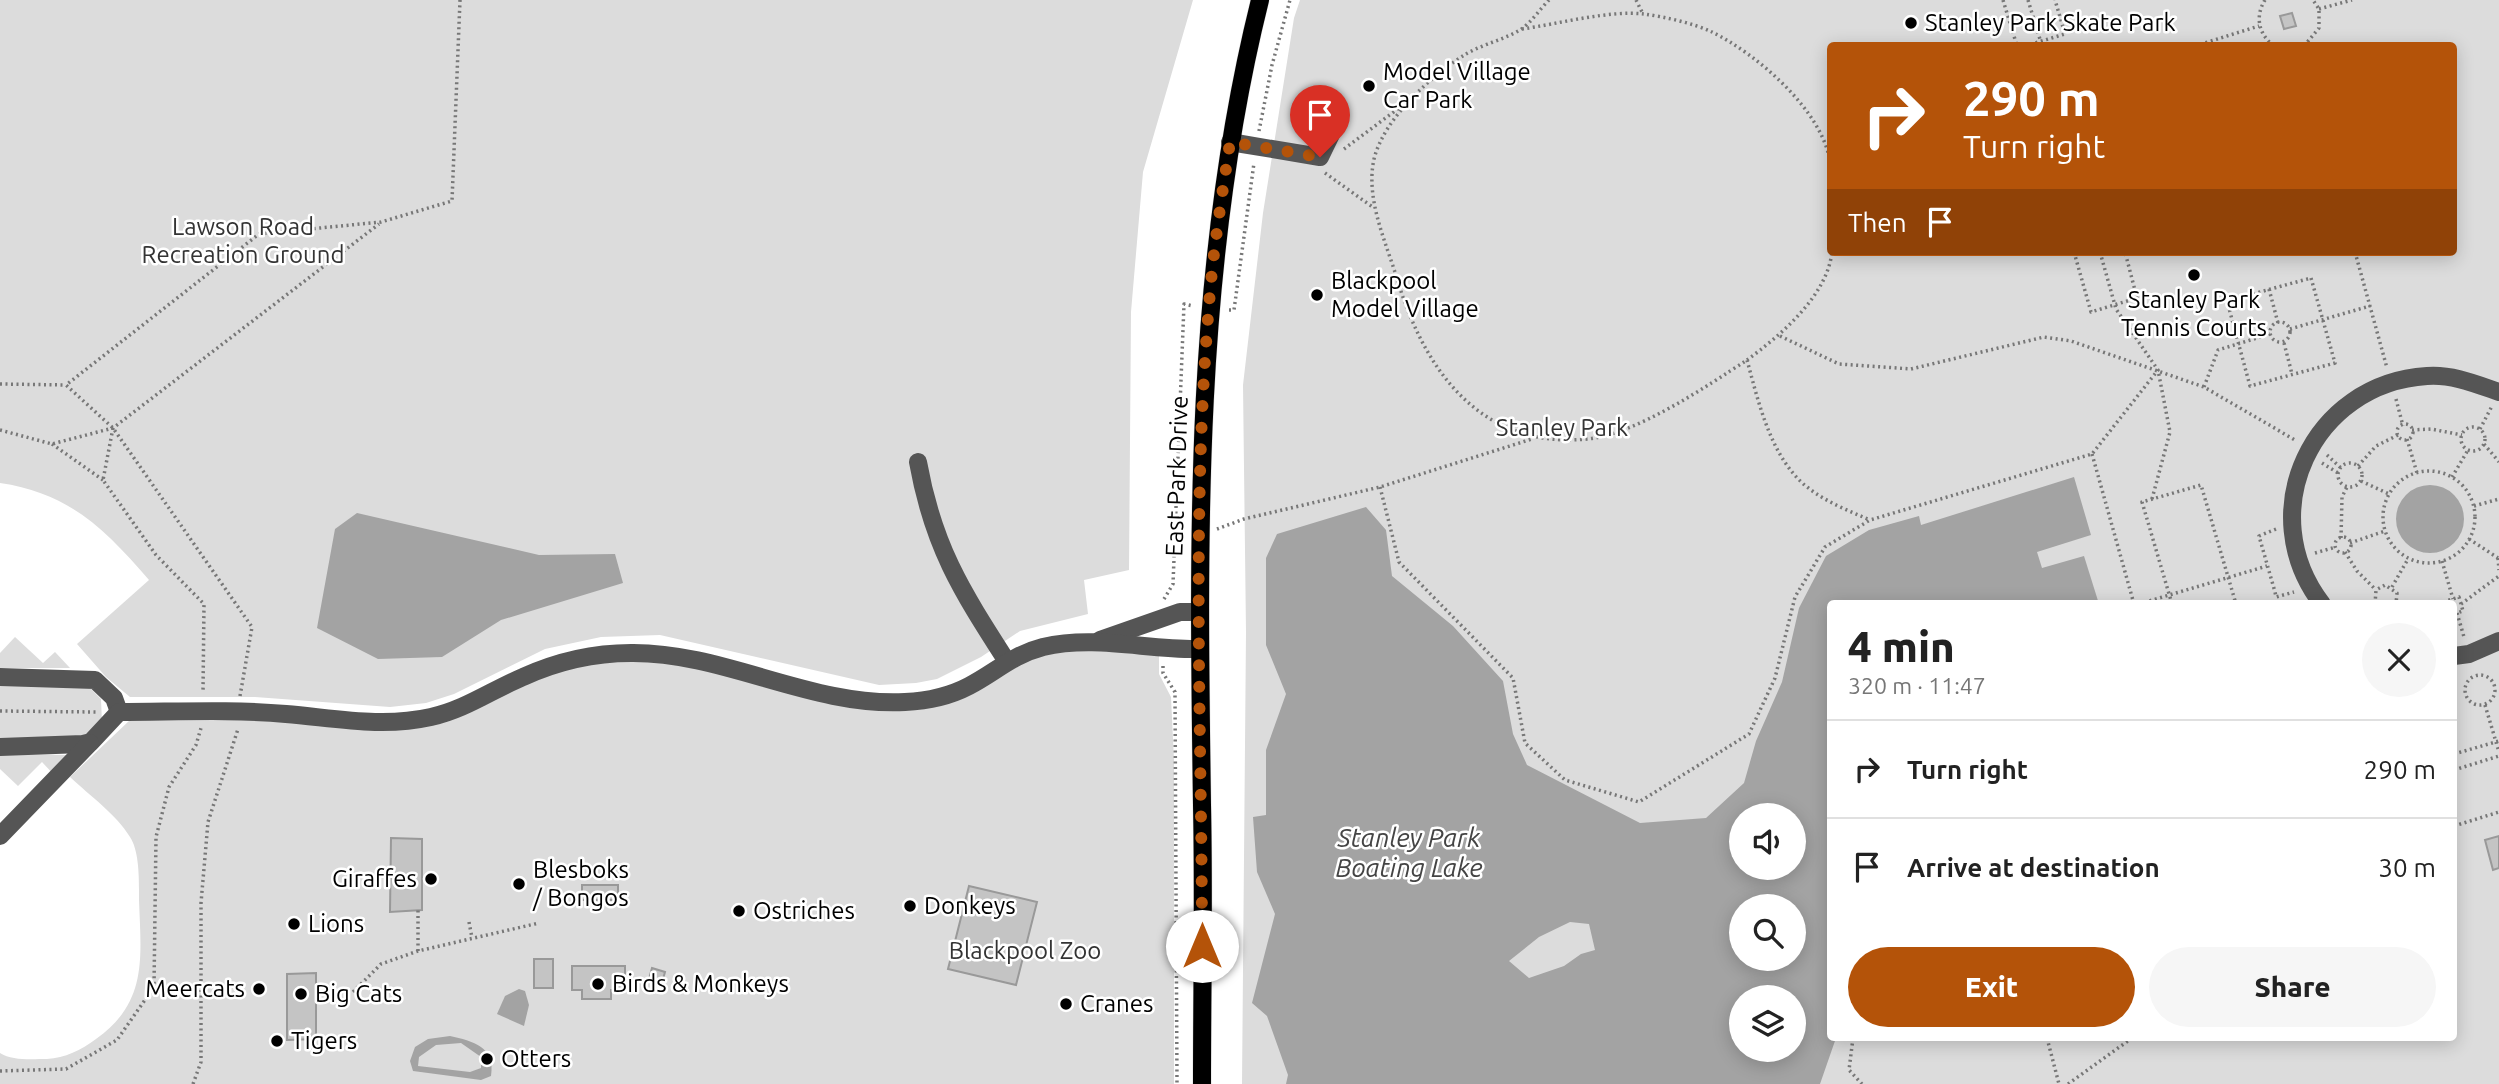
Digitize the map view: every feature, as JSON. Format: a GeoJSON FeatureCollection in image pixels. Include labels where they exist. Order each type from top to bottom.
{"type":"FeatureCollection","features":[{"type":"Feature","properties":{"kind":"main road","name":"East Park Drive"},"geometry":{"type":"LineString","coordinates":[[1202,1084],[1198,612],[1209,307],[1230,142],[1260,0]]}},
{"type":"Feature","properties":{"kind":"street"},"geometry":{"type":"LineString","coordinates":[[1230,142],[1320,157],[1337,122]]}},
{"type":"Feature","properties":{"kind":"street"},"geometry":{"type":"LineString","coordinates":[[2319,600],[2302,573],[2291,522],[2294,488],[2309,448],[2332,418],[2360,396],[2392,382],[2428,376],[2465,380],[2499,393]]}},
{"type":"Feature","properties":{"kind":"street"},"geometry":{"type":"LineString","coordinates":[[918,462],[924,495],[946,562],[1006,660]]}},
{"type":"Feature","properties":{"kind":"street"},"geometry":{"type":"LineString","coordinates":[[1097,641],[1180,612],[1198,612]]}},
{"type":"Feature","properties":{"kind":"street"},"geometry":{"type":"LineString","coordinates":[[0,836],[119,712],[239,712],[364,722],[402,722],[433,717],[465,706],[554,664],[592,656],[629,653],[667,654],[820,693],[904,702],[938,698],[970,686],[1006,660],[1044,647],[1097,641],[1199,649]]}},
{"type":"Feature","properties":{"kind":"street"},"geometry":{"type":"LineString","coordinates":[[2457,656],[2469,654],[2499,641]]}},
{"type":"Feature","properties":{"kind":"street"},"geometry":{"type":"LineString","coordinates":[[0,677],[95,680],[114,698],[119,712]]}},
{"type":"Feature","properties":{"kind":"street"},"geometry":{"type":"LineString","coordinates":[[0,747],[72,747],[91,742]]}},
{"type":"Feature","properties":{"kind":"path"},"geometry":{"type":"LineString","coordinates":[[0,384],[66,385],[259,234],[381,222],[452,201],[460,0]]}},
{"type":"Feature","properties":{"kind":"path"},"geometry":{"type":"LineString","coordinates":[[1258,135],[1272,65],[1290,0]]}},
{"type":"Feature","properties":{"kind":"path"},"geometry":{"type":"LineString","coordinates":[[1522,29],[1549,0]]}},
{"type":"Feature","properties":{"kind":"path"},"geometry":{"type":"LineString","coordinates":[[1636,0],[1643,14]]}},
{"type":"Feature","properties":{"kind":"path"},"geometry":{"type":"LineString","coordinates":[[2003,0],[2016,42]]}},
{"type":"Feature","properties":{"kind":"path"},"geometry":{"type":"LineString","coordinates":[[2028,0],[2041,42]]}},
{"type":"Feature","properties":{"kind":"path"},"geometry":{"type":"LineString","coordinates":[[2044,42],[2065,34],[2055,0]]}},
{"type":"Feature","properties":{"kind":"path"},"geometry":{"type":"LineString","coordinates":[[2266,0],[2260,11],[2259,26],[2271,42]]}},
{"type":"Feature","properties":{"kind":"path"},"geometry":{"type":"LineString","coordinates":[[2308,42],[2319,29],[2319,9],[2313,0]]}},
{"type":"Feature","properties":{"kind":"path"},"geometry":{"type":"LineString","coordinates":[[2319,9],[2352,0]]}},
{"type":"Feature","properties":{"kind":"path"},"geometry":{"type":"LineString","coordinates":[[1338,154],[1467,53],[1522,29],[1643,14],[1711,32],[1756,60],[1802,103],[1827,146]]}},
{"type":"Feature","properties":{"kind":"path"},"geometry":{"type":"LineString","coordinates":[[2208,42],[2259,26]]}},
{"type":"Feature","properties":{"kind":"path"},"geometry":{"type":"LineString","coordinates":[[1401,106],[1374,159],[1374,208],[1406,308],[1435,365],[1466,404],[1534,438]]}},
{"type":"Feature","properties":{"kind":"path"},"geometry":{"type":"LineString","coordinates":[[1234,310],[1255,156]]}},
{"type":"Feature","properties":{"kind":"path"},"geometry":{"type":"LineString","coordinates":[[1318,169],[1374,208]]}},
{"type":"Feature","properties":{"kind":"path"},"geometry":{"type":"LineString","coordinates":[[52,444],[113,428],[381,222]]}},
{"type":"Feature","properties":{"kind":"path"},"geometry":{"type":"LineString","coordinates":[[1228,526],[1244,519],[1380,487],[1534,438],[1589,439],[1637,423],[1697,394],[1780,336],[1811,303],[1830,256]]}},
{"type":"Feature","properties":{"kind":"path"},"geometry":{"type":"LineString","coordinates":[[2075,256],[2091,312],[2137,298],[2125,256]]}},
{"type":"Feature","properties":{"kind":"path"},"geometry":{"type":"LineString","coordinates":[[2101,256],[2115,304],[2158,370],[2170,432],[2152,499]]}},
{"type":"Feature","properties":{"kind":"path"},"geometry":{"type":"LineString","coordinates":[[2356,256],[2392,382]]}},
{"type":"Feature","properties":{"kind":"path"},"geometry":{"type":"LineString","coordinates":[[2311,278],[2334,363],[2250,386],[2227,301],[2269,289],[2311,278]]}},
{"type":"Feature","properties":{"kind":"path"},"geometry":{"type":"LineString","coordinates":[[2269,289],[2278,323]]}},
{"type":"Feature","properties":{"kind":"path","name":"East Park Drive"},"geometry":{"type":"LineString","coordinates":[[1163,611],[1163,601],[1173,584],[1184,304],[1195,306]]}},
{"type":"Feature","properties":{"kind":"path"},"geometry":{"type":"LineString","coordinates":[[2290,329],[2370,306]]}},
{"type":"Feature","properties":{"kind":"path"},"geometry":{"type":"LineString","coordinates":[[2270,334],[2272,327],[2278,323],[2285,323],[2290,329]]}},
{"type":"Feature","properties":{"kind":"path"},"geometry":{"type":"LineString","coordinates":[[2270,334],[2277,342],[2283,342],[2288,338],[2290,329]]}},
{"type":"Feature","properties":{"kind":"path"},"geometry":{"type":"LineString","coordinates":[[2204,387],[2218,350],[2270,334]]}},
{"type":"Feature","properties":{"kind":"path"},"geometry":{"type":"LineString","coordinates":[[1780,336],[1839,364],[1911,369],[2044,337],[2071,341],[2204,387],[2309,448]]}},
{"type":"Feature","properties":{"kind":"path"},"geometry":{"type":"LineString","coordinates":[[2283,342],[2292,374]]}},
{"type":"Feature","properties":{"kind":"path"},"geometry":{"type":"LineString","coordinates":[[1747,360],[1779,456],[1807,487],[1833,504],[1870,520]]}},
{"type":"Feature","properties":{"kind":"path"},"geometry":{"type":"LineString","coordinates":[[1380,487],[1399,562],[1513,678],[1525,743],[1565,780],[1639,802],[1749,734],[1775,678],[1794,597],[1825,547],[1870,520],[2092,454],[2158,370]]}},
{"type":"Feature","properties":{"kind":"path"},"geometry":{"type":"LineString","coordinates":[[66,385],[113,428],[252,626],[240,682],[234,746],[208,822],[201,903],[201,1062],[193,1084]]}},
{"type":"Feature","properties":{"kind":"path"},"geometry":{"type":"LineString","coordinates":[[2397,401],[2403,426]]}},
{"type":"Feature","properties":{"kind":"path"},"geometry":{"type":"LineString","coordinates":[[2480,429],[2490,410]]}},
{"type":"Feature","properties":{"kind":"path"},"geometry":{"type":"LineString","coordinates":[[2410,424],[2414,437],[2400,441],[2396,428],[2403,426],[2410,424]]}},
{"type":"Feature","properties":{"kind":"path"},"geometry":{"type":"LineString","coordinates":[[103,480],[113,428]]}},
{"type":"Feature","properties":{"kind":"path"},"geometry":{"type":"LineString","coordinates":[[2469,428],[2480,429],[2485,438],[2484,444],[2479,450],[2468,450],[2461,442],[2462,435],[2469,428]]}},
{"type":"Feature","properties":{"kind":"path"},"geometry":{"type":"LineString","coordinates":[[2412,430],[2431,429],[2462,435]]}},
{"type":"Feature","properties":{"kind":"path"},"geometry":{"type":"LineString","coordinates":[[0,430],[52,444],[103,480],[156,555],[204,604],[202,712],[196,745],[169,787],[156,838],[154,987],[117,1040],[66,1069],[0,1071]]}},
{"type":"Feature","properties":{"kind":"path"},"geometry":{"type":"LineString","coordinates":[[2358,466],[2376,446],[2398,435]]}},
{"type":"Feature","properties":{"kind":"path"},"geometry":{"type":"LineString","coordinates":[[2407,439],[2417,472]]}},
{"type":"Feature","properties":{"kind":"path"},"geometry":{"type":"LineString","coordinates":[[2484,444],[2499,461]]}},
{"type":"Feature","properties":{"kind":"path"},"geometry":{"type":"LineString","coordinates":[[2452,477],[2468,450]]}},
{"type":"Feature","properties":{"kind":"path"},"geometry":{"type":"LineString","coordinates":[[2092,454],[2136,600]]}},
{"type":"Feature","properties":{"kind":"path"},"geometry":{"type":"LineString","coordinates":[[2327,454],[2341,468]]}},
{"type":"Feature","properties":{"kind":"path"},"geometry":{"type":"LineString","coordinates":[[2341,468],[2351,463],[2358,466]]}},
{"type":"Feature","properties":{"kind":"path"},"geometry":{"type":"LineString","coordinates":[[2358,466],[2361,481]]}},
{"type":"Feature","properties":{"kind":"path"},"geometry":{"type":"LineString","coordinates":[[2341,468],[2339,479],[2347,487]]}},
{"type":"Feature","properties":{"kind":"path"},"geometry":{"type":"LineString","coordinates":[[2435,471],[2452,477],[2462,484],[2474,506],[2475,517],[2469,539],[2453,556],[2442,561],[2425,562],[2409,558],[2399,551],[2385,531],[2383,512],[2389,494],[2406,477],[2417,472],[2435,471]]}},
{"type":"Feature","properties":{"kind":"path"},"geometry":{"type":"LineString","coordinates":[[2347,487],[2355,486],[2361,481]]}},
{"type":"Feature","properties":{"kind":"path"},"geometry":{"type":"LineString","coordinates":[[2361,481],[2389,494]]}},
{"type":"Feature","properties":{"kind":"path"},"geometry":{"type":"LineString","coordinates":[[2170,600],[2143,502],[2201,485],[2235,600]]}},
{"type":"Feature","properties":{"kind":"path"},"geometry":{"type":"LineString","coordinates":[[2341,538],[2342,498],[2347,487]]}},
{"type":"Feature","properties":{"kind":"path"},"geometry":{"type":"LineString","coordinates":[[2474,506],[2499,499]]}},
{"type":"Feature","properties":{"kind":"path"},"geometry":{"type":"LineString","coordinates":[[2350,543],[2385,531]]}},
{"type":"Feature","properties":{"kind":"path"},"geometry":{"type":"LineString","coordinates":[[2259,536],[2276,597]]}},
{"type":"Feature","properties":{"kind":"path"},"geometry":{"type":"LineString","coordinates":[[2348,536],[2352,550],[2339,554],[2334,540],[2341,538],[2348,536]]}},
{"type":"Feature","properties":{"kind":"path"},"geometry":{"type":"LineString","coordinates":[[2469,539],[2498,557],[2499,570]]}},
{"type":"Feature","properties":{"kind":"path"},"geometry":{"type":"LineString","coordinates":[[2314,553],[2336,547]]}},
{"type":"Feature","properties":{"kind":"path"},"geometry":{"type":"LineString","coordinates":[[2345,552],[2357,571],[2376,590],[2375,600]]}},
{"type":"Feature","properties":{"kind":"path"},"geometry":{"type":"LineString","coordinates":[[2392,587],[2409,558]]}},
{"type":"Feature","properties":{"kind":"path"},"geometry":{"type":"LineString","coordinates":[[2442,561],[2453,599],[2459,597],[2463,611],[2457,612]]}},
{"type":"Feature","properties":{"kind":"path"},"geometry":{"type":"LineString","coordinates":[[2153,600],[2267,566]]}},
{"type":"Feature","properties":{"kind":"path"},"geometry":{"type":"LineString","coordinates":[[2461,604],[2499,576]]}},
{"type":"Feature","properties":{"kind":"path"},"geometry":{"type":"LineString","coordinates":[[2376,590],[2382,586],[2392,587],[2397,593],[2397,600]]}},
{"type":"Feature","properties":{"kind":"path"},"geometry":{"type":"LineString","coordinates":[[2457,618],[2464,636]]}},
{"type":"Feature","properties":{"kind":"path"},"geometry":{"type":"LineString","coordinates":[[1163,660],[1163,673],[1175,692],[1177,1084]]}},
{"type":"Feature","properties":{"kind":"path"},"geometry":{"type":"LineString","coordinates":[[2474,674],[2488,678],[2495,685],[2493,699],[2485,705],[2475,705],[2467,698],[2467,683],[2474,674]]}},
{"type":"Feature","properties":{"kind":"path"},"geometry":{"type":"LineString","coordinates":[[2457,769],[2499,754],[2498,742],[2485,705]]}},
{"type":"Feature","properties":{"kind":"path"},"geometry":{"type":"LineString","coordinates":[[0,711],[119,712]]}},
{"type":"Feature","properties":{"kind":"path"},"geometry":{"type":"LineString","coordinates":[[2457,753],[2498,742]]}},
{"type":"Feature","properties":{"kind":"path"},"geometry":{"type":"LineString","coordinates":[[2457,824],[2499,812]]}},
{"type":"Feature","properties":{"kind":"path"},"geometry":{"type":"LineString","coordinates":[[418,910],[418,951]]}},
{"type":"Feature","properties":{"kind":"path"},"geometry":{"type":"LineString","coordinates":[[469,922],[472,938]]}},
{"type":"Feature","properties":{"kind":"path"},"geometry":{"type":"LineString","coordinates":[[353,992],[381,964],[418,951],[539,923]]}},
{"type":"Feature","properties":{"kind":"path"},"geometry":{"type":"LineString","coordinates":[[1853,1041],[1849,1070],[1860,1083]]}},
{"type":"Feature","properties":{"kind":"path"},"geometry":{"type":"LineString","coordinates":[[2047,1041],[2059,1084]]}},
{"type":"Feature","properties":{"kind":"path"},"geometry":{"type":"LineString","coordinates":[[2068,1084],[2128,1041]]}},
{"type":"Feature","properties":{"kind":"green space","name":"Lawson Road Recreation Ground"},"geometry":{"type":"Polygon","coordinates":[[[0,0],[1193,0],[1143,172],[1131,312],[1129,570],[1084,580],[1088,614],[1020,631],[981,657],[937,679],[916,683],[879,685],[660,635],[601,637],[545,649],[454,694],[426,703],[390,707],[255,697],[130,697],[106,677],[77,644],[149,580],[117,545],[84,516],[46,495],[0,483],[0,0]]]}},
{"type":"Feature","properties":{"kind":"green space","name":"Stanley Park"},"geometry":{"type":"Polygon","coordinates":[[[1300,0],[2499,0],[2499,1084],[1242,1084],[1246,632],[1243,385],[1263,213],[1294,18],[1300,0]]]}},
{"type":"Feature","properties":{"kind":"green space"},"geometry":{"type":"Polygon","coordinates":[[[15,637],[43,663],[55,652],[70,668],[0,668],[0,653],[15,637]]]}},
{"type":"Feature","properties":{"kind":"green space","name":"Blackpool Zoo"},"geometry":{"type":"Polygon","coordinates":[[[1044,647],[1159,647],[1159,674],[1171,697],[1174,760],[1174,1084],[0,1084],[0,1053],[29,1059],[54,1058],[73,1053],[113,1025],[133,994],[140,960],[136,851],[118,821],[70,777],[130,720],[202,712],[402,722],[522,677],[629,653],[820,693],[938,698],[1044,647]]]}},
{"type":"Feature","properties":{"kind":"green space"},"geometry":{"type":"Polygon","coordinates":[[[0,683],[85,683],[101,699],[102,723],[87,739],[0,739],[0,683]]]}},
{"type":"Feature","properties":{"kind":"green space"},"geometry":{"type":"Polygon","coordinates":[[[0,754],[69,755],[56,777],[42,762],[18,786],[0,769],[0,754]]]}},
{"type":"Feature","properties":{"kind":"water","name":"Stanley Park Boating Lake"},"geometry":{"type":"Polygon","coordinates":[[[2074,477],[2091,535],[2037,552],[2042,568],[2084,556],[2098,600],[1827,600],[1827,1041],[1835,1041],[1820,1084],[1286,1084],[1288,1075],[1267,1016],[1252,1003],[1275,914],[1257,872],[1253,817],[1266,815],[1266,750],[1286,694],[1266,645],[1266,558],[1277,534],[1366,507],[1386,530],[1392,576],[1453,626],[1503,681],[1513,734],[1527,765],[1640,823],[1706,818],[1744,783],[1756,741],[1782,682],[1799,608],[1826,556],[1869,530],[1919,516],[1921,525],[2074,477]],[[1570,922],[1539,937],[1509,961],[1529,978],[1564,966],[1581,954],[1595,950],[1589,924],[1570,922]]]}},
{"type":"Feature","properties":{"kind":"water"},"geometry":{"type":"Polygon","coordinates":[[[2423,485],[2437,485],[2449,490],[2459,500],[2464,519],[2459,538],[2449,548],[2437,553],[2423,553],[2411,548],[2401,538],[2396,526],[2396,512],[2401,500],[2411,490],[2423,485]]]}},
{"type":"Feature","properties":{"kind":"water"},"geometry":{"type":"Polygon","coordinates":[[[357,513],[539,555],[615,554],[623,583],[501,620],[442,657],[378,659],[317,628],[335,529],[357,513]]]}},
{"type":"Feature","properties":{"kind":"water"},"geometry":{"type":"Polygon","coordinates":[[[519,989],[525,991],[529,1005],[524,1026],[497,1014],[505,996],[519,989]]]}},
{"type":"Feature","properties":{"kind":"water","name":"Otters"},"geometry":{"type":"Polygon","coordinates":[[[450,1036],[481,1047],[490,1058],[491,1076],[481,1080],[413,1071],[410,1061],[415,1047],[428,1039],[450,1036]],[[461,1043],[436,1045],[419,1057],[418,1066],[470,1072],[481,1068],[481,1057],[461,1043]]]}},
{"type":"Feature","properties":{"kind":"building"},"geometry":{"type":"Polygon","coordinates":[[[2292,13],[2296,26],[2284,29],[2280,16],[2292,13]]]}},
{"type":"Feature","properties":{"kind":"building"},"geometry":{"type":"Polygon","coordinates":[[[2499,836],[2499,868],[2493,870],[2485,840],[2499,836]]]}},
{"type":"Feature","properties":{"kind":"building"},"geometry":{"type":"Polygon","coordinates":[[[391,838],[422,839],[422,910],[390,912],[391,838]]]}},
{"type":"Feature","properties":{"kind":"building"},"geometry":{"type":"Polygon","coordinates":[[[582,885],[618,885],[618,900],[582,900],[582,885]]]}},
{"type":"Feature","properties":{"kind":"building"},"geometry":{"type":"Polygon","coordinates":[[[969,886],[1037,902],[1016,985],[948,969],[969,886]]]}},
{"type":"Feature","properties":{"kind":"building"},"geometry":{"type":"Polygon","coordinates":[[[534,959],[553,959],[553,988],[534,988],[534,959]]]}},
{"type":"Feature","properties":{"kind":"building","name":"Birds & Monkeys"},"geometry":{"type":"Polygon","coordinates":[[[572,966],[625,966],[625,990],[611,990],[611,999],[582,999],[582,990],[572,990],[572,966]]]}},
{"type":"Feature","properties":{"kind":"building"},"geometry":{"type":"Polygon","coordinates":[[[652,968],[665,972],[662,983],[649,979],[652,968]]]}},
{"type":"Feature","properties":{"kind":"building","name":"Big Cats"},"geometry":{"type":"Polygon","coordinates":[[[316,973],[316,1039],[287,1040],[287,974],[316,973]]]}},
{"type":"Feature","properties":{"kind":"place","name":"Stanley Park Skate Park"},"geometry":{"type":"Point","coordinates":[1911,23]}},
{"type":"Feature","properties":{"kind":"place","name":"Model Village Car Park"},"geometry":{"type":"Point","coordinates":[1369,86]}},
{"type":"Feature","properties":{"kind":"place","name":"Stanley Park Tennis Courts"},"geometry":{"type":"Point","coordinates":[2194,275]}},
{"type":"Feature","properties":{"kind":"place","name":"Blackpool Model Village"},"geometry":{"type":"Point","coordinates":[1317,295]}},
{"type":"Feature","properties":{"kind":"place","name":"Giraffes"},"geometry":{"type":"Point","coordinates":[431,879]}},
{"type":"Feature","properties":{"kind":"place","name":"Blesboks / Bongos"},"geometry":{"type":"Point","coordinates":[519,884]}},
{"type":"Feature","properties":{"kind":"place","name":"Donkeys"},"geometry":{"type":"Point","coordinates":[910,906]}},
{"type":"Feature","properties":{"kind":"place","name":"Ostriches"},"geometry":{"type":"Point","coordinates":[739,911]}},
{"type":"Feature","properties":{"kind":"place","name":"Lions"},"geometry":{"type":"Point","coordinates":[294,924]}},
{"type":"Feature","properties":{"kind":"place","name":"Birds & Monkeys"},"geometry":{"type":"Point","coordinates":[598,984]}},
{"type":"Feature","properties":{"kind":"place","name":"Meercats"},"geometry":{"type":"Point","coordinates":[259,989]}},
{"type":"Feature","properties":{"kind":"place","name":"Big Cats"},"geometry":{"type":"Point","coordinates":[301,994]}},
{"type":"Feature","properties":{"kind":"place","name":"Cranes"},"geometry":{"type":"Point","coordinates":[1066,1004]}},
{"type":"Feature","properties":{"kind":"place","name":"Tigers"},"geometry":{"type":"Point","coordinates":[277,1041]}},
{"type":"Feature","properties":{"kind":"place","name":"Otters"},"geometry":{"type":"Point","coordinates":[487,1059]}},
{"type":"Feature","properties":{"kind":"route"},"geometry":{"type":"LineString","coordinates":[[1202,946],[1198,612],[1203,413],[1211,281],[1230,142],[1320,157]]}}]}
